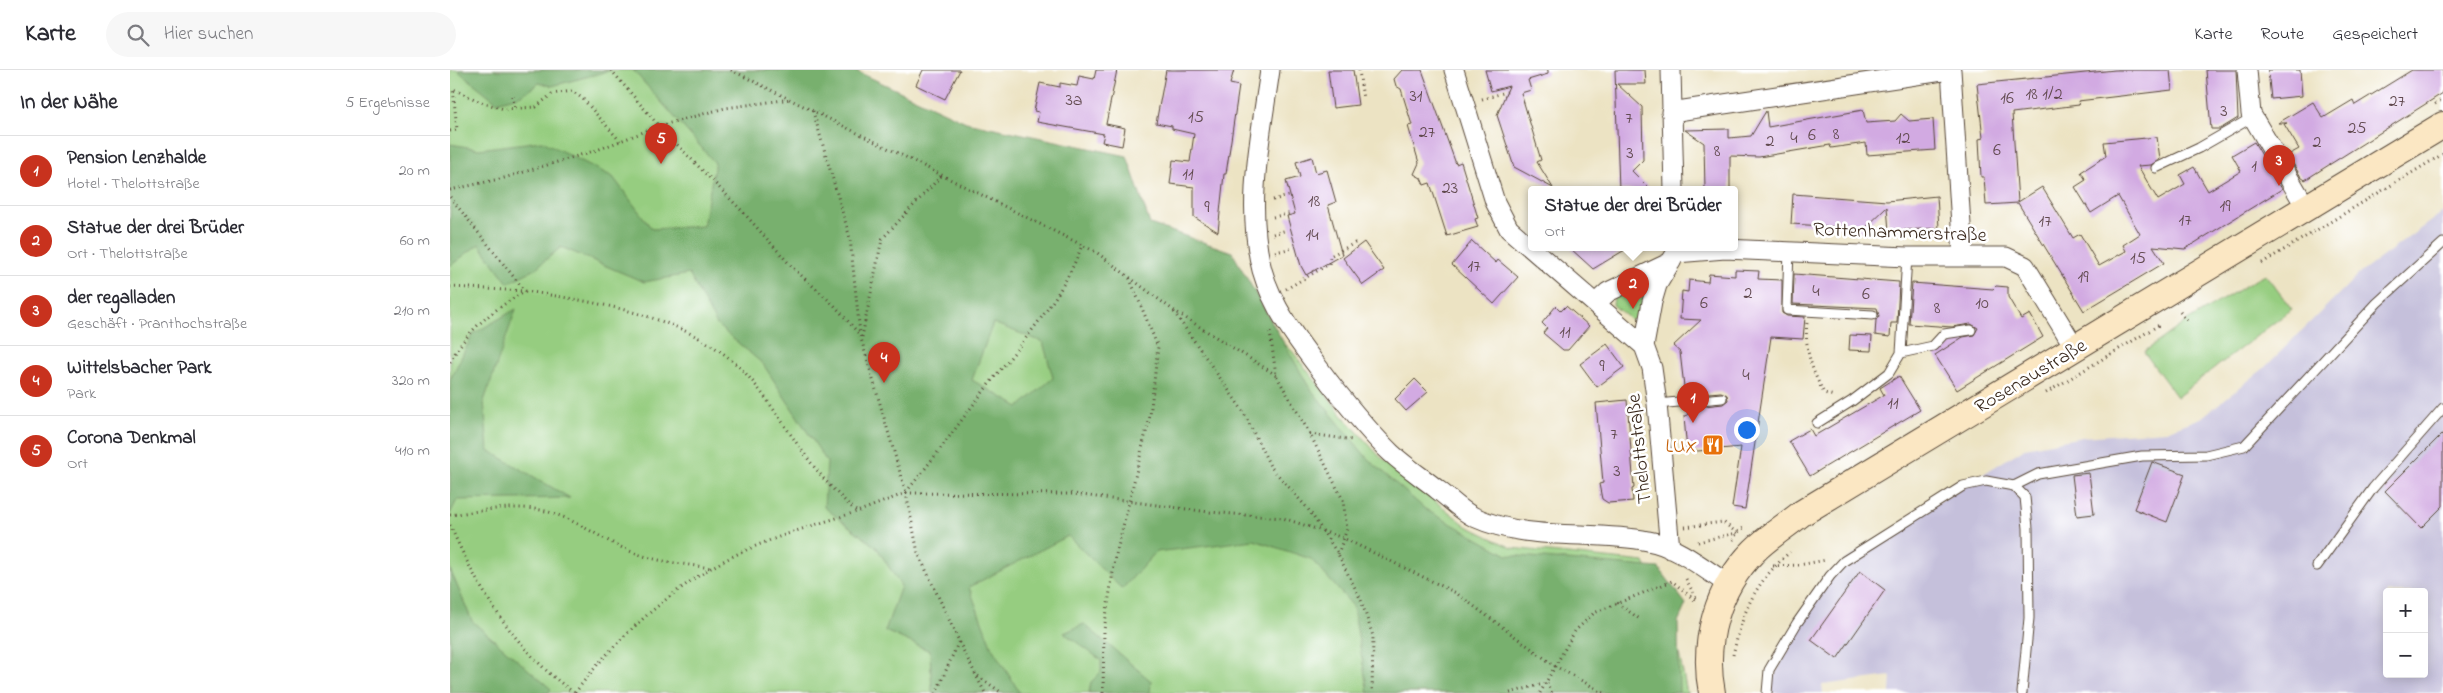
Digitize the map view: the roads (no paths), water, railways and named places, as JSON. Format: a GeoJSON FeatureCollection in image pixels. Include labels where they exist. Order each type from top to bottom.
{"type":"FeatureCollection","features":[{"type":"Feature","properties":{"kind":"main road","name":"Rosenaustraße"},"geometry":{"type":"LineString","coordinates":[[1712,693],[1709,658],[1712,626],[1729,585],[1738,568],[1755,550],[1802,513],[2443,126]]}},
{"type":"Feature","properties":{"kind":"street"},"geometry":{"type":"LineString","coordinates":[[1270,70],[1257,162],[1256,186],[1255,220],[1262,270],[1281,314],[1295,336],[1351,409],[1391,453],[1472,516],[1504,526],[1553,535],[1649,541],[1670,548],[1729,585]]}},
{"type":"Feature","properties":{"kind":"street","name":"Thelottstraße"},"geometry":{"type":"LineString","coordinates":[[1454,70],[1494,202],[1509,229],[1528,247]]}},
{"type":"Feature","properties":{"kind":"street"},"geometry":{"type":"LineString","coordinates":[[1671,70],[1674,186]]}},
{"type":"Feature","properties":{"kind":"street"},"geometry":{"type":"LineString","coordinates":[[1671,112],[1919,73],[1950,70],[1963,256]]}},
{"type":"Feature","properties":{"kind":"street"},"geometry":{"type":"LineString","coordinates":[[2247,70],[2253,117],[2307,209]]}},
{"type":"Feature","properties":{"kind":"street","name":"Rottenhammerstraße"},"geometry":{"type":"LineString","coordinates":[[1738,249],[1789,250],[1907,257],[2006,257],[2025,266],[2075,348]]}},
{"type":"Feature","properties":{"kind":"street","name":"Thelottstraße"},"geometry":{"type":"LineString","coordinates":[[1533,251],[1644,346],[1652,368],[1657,404],[1670,548]]}},
{"type":"Feature","properties":{"kind":"street","name":"Rottenhammerstraße"},"geometry":{"type":"LineString","coordinates":[[1674,254],[1705,251]]}},
{"type":"Feature","properties":{"kind":"street"},"geometry":{"type":"LineString","coordinates":[[1596,304],[1608,292],[1674,254]]}},
{"type":"Feature","properties":{"kind":"street","name":"Thelottstraße"},"geometry":{"type":"LineString","coordinates":[[1644,346],[1652,302],[1658,285],[1674,254]]}},
{"type":"Feature","properties":{"kind":"lane"},"geometry":{"type":"LineString","coordinates":[[2156,168],[2199,148],[2253,117]]}},
{"type":"Feature","properties":{"kind":"lane"},"geometry":{"type":"LineString","coordinates":[[1767,693],[1769,670],[1797,623],[1830,576],[1844,561],[1963,486],[1986,481],[2014,486],[2038,474],[2142,456],[2206,455],[2244,446],[2377,303],[2443,243]]}},
{"type":"Feature","properties":{"kind":"lane"},"geometry":{"type":"LineString","coordinates":[[1789,250],[1787,310],[1874,315]]}},
{"type":"Feature","properties":{"kind":"lane"},"geometry":{"type":"LineString","coordinates":[[1817,423],[1852,401],[1889,373],[1901,353],[1907,257]]}},
{"type":"Feature","properties":{"kind":"lane"},"geometry":{"type":"LineString","coordinates":[[1901,353],[1933,346],[1944,334],[1971,330]]}},
{"type":"Feature","properties":{"kind":"lane"},"geometry":{"type":"LineString","coordinates":[[1657,404],[1722,398]]}},
{"type":"Feature","properties":{"kind":"lane"},"geometry":{"type":"LineString","coordinates":[[2317,566],[2373,488],[2443,408]]}},
{"type":"Feature","properties":{"kind":"lane"},"geometry":{"type":"LineString","coordinates":[[2014,486],[2025,498],[2028,528],[2029,618],[2022,693]]}},
{"type":"Feature","properties":{"kind":"place","name":"Corona Denkmal"},"geometry":{"type":"Point","coordinates":[661,164]}},
{"type":"Feature","properties":{"kind":"place","name":"der regalladen"},"geometry":{"type":"Point","coordinates":[2279,186]}},
{"type":"Feature","properties":{"kind":"place","name":"Statue der drei Brüder"},"geometry":{"type":"Point","coordinates":[1633,309]}},
{"type":"Feature","properties":{"kind":"place","name":"Wittelsbacher Park"},"geometry":{"type":"Point","coordinates":[884,383]}},
{"type":"Feature","properties":{"kind":"place","name":"Pension Lenzhalde"},"geometry":{"type":"Point","coordinates":[1693,423]}},
{"type":"Feature","properties":{"kind":"place","name":"LUX"},"geometry":{"type":"Point","coordinates":[1713,445]}}]}
